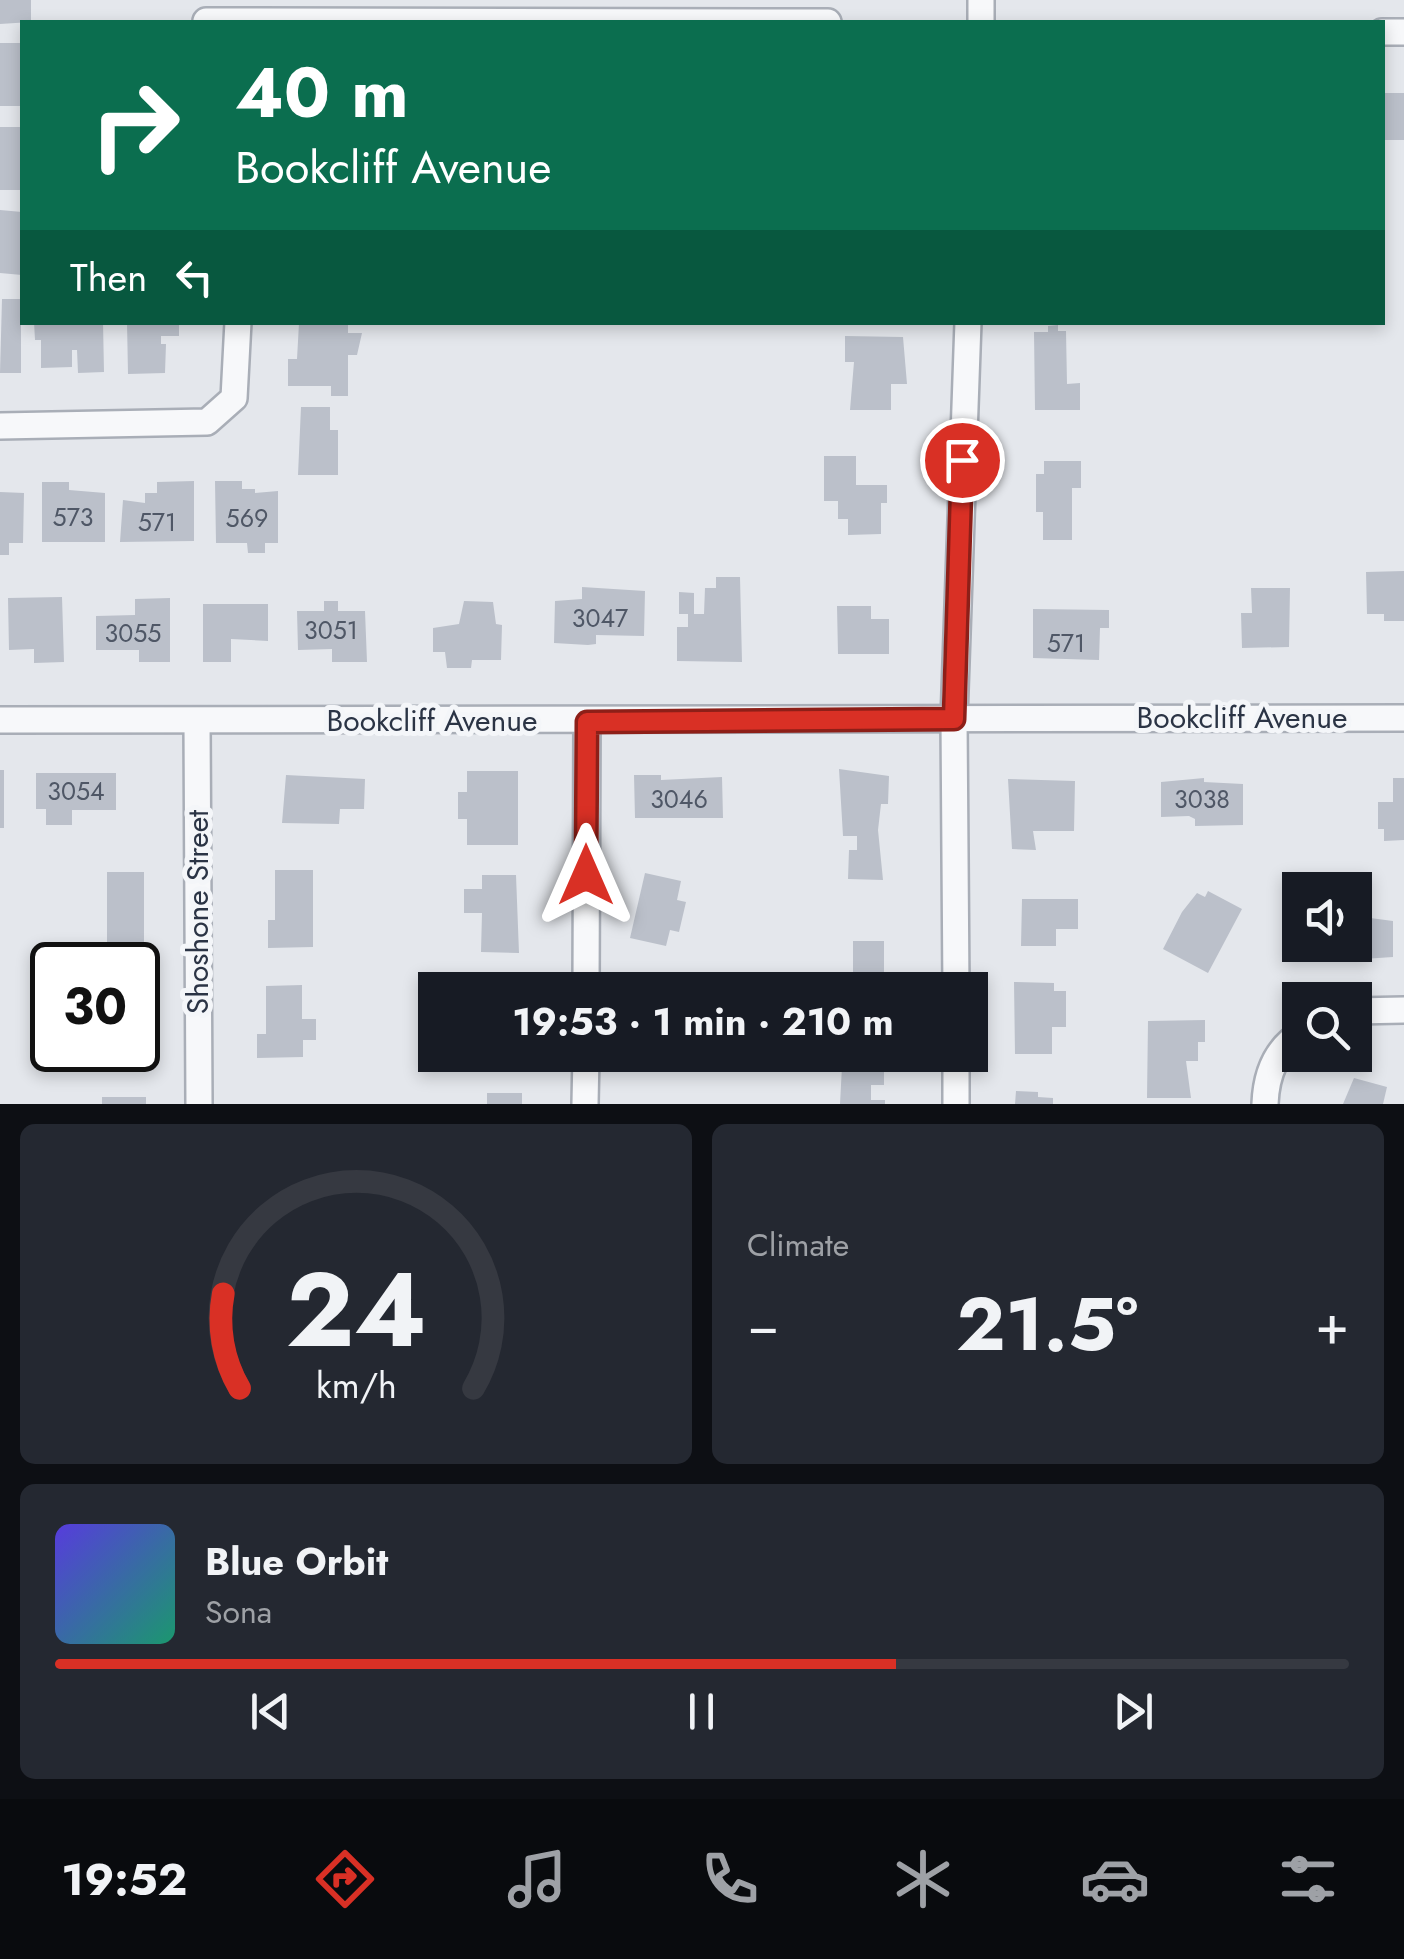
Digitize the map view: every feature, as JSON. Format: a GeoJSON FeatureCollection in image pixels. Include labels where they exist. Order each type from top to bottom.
{"type":"FeatureCollection","features":[{"type":"Feature","properties":{"kind":"street"},"geometry":{"type":"LineString","coordinates":[[206,14],[672,20]]}},
{"type":"Feature","properties":{"kind":"street"},"geometry":{"type":"LineString","coordinates":[[0,426],[207,422],[234,398],[238,325]]}},
{"type":"Feature","properties":{"kind":"street"},"geometry":{"type":"LineString","coordinates":[[956,972],[954,719],[968,325]]}},
{"type":"Feature","properties":{"kind":"street","name":"Bookcliff Avenue"},"geometry":{"type":"LineString","coordinates":[[0,720],[1404,718]]}},
{"type":"Feature","properties":{"kind":"street","name":"Shoshone Street"},"geometry":{"type":"LineString","coordinates":[[197,721],[199,1104]]}},
{"type":"Feature","properties":{"kind":"street"},"geometry":{"type":"LineString","coordinates":[[586,972],[587,722]]}},
{"type":"Feature","properties":{"kind":"street"},"geometry":{"type":"LineString","coordinates":[[1372,1011],[1404,1010]]}},
{"type":"Feature","properties":{"kind":"street"},"geometry":{"type":"LineString","coordinates":[[1265,1104],[1266,1078],[1282,1051]]}},
{"type":"Feature","properties":{"kind":"street"},"geometry":{"type":"LineString","coordinates":[[585,1104],[586,1072]]}},
{"type":"Feature","properties":{"kind":"street"},"geometry":{"type":"LineString","coordinates":[[956,1072],[956,1104]]}},
{"type":"Feature","properties":{"kind":"building"},"geometry":{"type":"Polygon","coordinates":[[[0,0],[31,0],[31,20],[0,24],[0,0]]]}},
{"type":"Feature","properties":{"kind":"building"},"geometry":{"type":"Polygon","coordinates":[[[0,43],[20,43],[20,106],[0,106],[0,43]]]}},
{"type":"Feature","properties":{"kind":"building"},"geometry":{"type":"Polygon","coordinates":[[[1385,93],[1404,93],[1404,140],[1385,140],[1385,93]]]}},
{"type":"Feature","properties":{"kind":"building"},"geometry":{"type":"Polygon","coordinates":[[[0,127],[20,127],[20,190],[0,190],[0,127]]]}},
{"type":"Feature","properties":{"kind":"building"},"geometry":{"type":"Polygon","coordinates":[[[0,210],[20,212],[20,275],[0,273],[0,210]]]}},
{"type":"Feature","properties":{"kind":"building"},"geometry":{"type":"Polygon","coordinates":[[[2,299],[20,299],[21,373],[0,373],[2,299]]]}},
{"type":"Feature","properties":{"kind":"building"},"geometry":{"type":"Polygon","coordinates":[[[34,325],[103,325],[104,372],[78,373],[77,350],[72,350],[72,367],[41,368],[41,340],[35,340],[34,325]]]}},
{"type":"Feature","properties":{"kind":"building"},"geometry":{"type":"Polygon","coordinates":[[[127,325],[179,325],[179,336],[161,336],[161,344],[166,344],[165,373],[128,374],[127,325]]]}},
{"type":"Feature","properties":{"kind":"building"},"geometry":{"type":"Polygon","coordinates":[[[299,325],[348,325],[348,333],[362,333],[357,355],[348,355],[348,396],[331,396],[331,386],[288,386],[288,359],[297,359],[299,325]]]}},
{"type":"Feature","properties":{"kind":"building"},"geometry":{"type":"Polygon","coordinates":[[[1058,325],[1058,331],[1066,331],[1067,384],[1080,383],[1080,410],[1035,410],[1034,332],[1048,332],[1048,326],[1058,325]]]}},
{"type":"Feature","properties":{"kind":"building"},"geometry":{"type":"Polygon","coordinates":[[[845,336],[903,337],[907,384],[891,384],[891,410],[850,410],[854,362],[845,362],[845,336]]]}},
{"type":"Feature","properties":{"kind":"building"},"geometry":{"type":"Polygon","coordinates":[[[301,407],[330,407],[330,430],[338,430],[338,475],[298,475],[301,407]]]}},
{"type":"Feature","properties":{"kind":"building"},"geometry":{"type":"Polygon","coordinates":[[[824,456],[856,456],[856,485],[887,485],[887,503],[881,503],[881,534],[848,535],[848,519],[838,519],[838,501],[824,501],[824,456]]]}},
{"type":"Feature","properties":{"kind":"building"},"geometry":{"type":"Polygon","coordinates":[[[1044,461],[1081,461],[1081,488],[1072,488],[1072,540],[1043,540],[1043,512],[1036,512],[1036,474],[1044,474],[1044,461]]]}},
{"type":"Feature","properties":{"kind":"building"},"geometry":{"type":"Polygon","coordinates":[[[194,481],[194,541],[120,542],[123,500],[145,503],[145,493],[157,493],[157,482],[194,481]]]}},
{"type":"Feature","properties":{"kind":"building"},"geometry":{"type":"Polygon","coordinates":[[[215,481],[242,481],[242,489],[255,489],[255,493],[278,491],[278,543],[265,543],[265,553],[248,553],[247,543],[216,543],[215,481]]]}},
{"type":"Feature","properties":{"kind":"building"},"geometry":{"type":"Polygon","coordinates":[[[42,482],[69,482],[69,490],[105,493],[105,542],[42,542],[42,482]]]}},
{"type":"Feature","properties":{"kind":"building"},"geometry":{"type":"Polygon","coordinates":[[[0,492],[24,493],[23,543],[9,543],[9,555],[0,555],[0,492]]]}},
{"type":"Feature","properties":{"kind":"building"},"geometry":{"type":"Polygon","coordinates":[[[1404,571],[1404,621],[1384,621],[1384,614],[1367,614],[1366,572],[1404,571]]]}},
{"type":"Feature","properties":{"kind":"building"},"geometry":{"type":"Polygon","coordinates":[[[716,577],[740,577],[742,662],[677,661],[677,627],[688,627],[688,614],[679,614],[679,592],[694,593],[694,614],[704,614],[705,588],[716,588],[716,577]]]}},
{"type":"Feature","properties":{"kind":"building"},"geometry":{"type":"Polygon","coordinates":[[[582,587],[645,591],[644,636],[596,635],[596,644],[554,643],[555,601],[582,599],[582,587]]]}},
{"type":"Feature","properties":{"kind":"building"},"geometry":{"type":"Polygon","coordinates":[[[1251,588],[1290,588],[1289,647],[1242,648],[1241,613],[1252,613],[1251,588]]]}},
{"type":"Feature","properties":{"kind":"building"},"geometry":{"type":"Polygon","coordinates":[[[62,597],[64,662],[34,663],[34,649],[9,650],[8,598],[62,597]]]}},
{"type":"Feature","properties":{"kind":"building"},"geometry":{"type":"Polygon","coordinates":[[[170,598],[170,662],[139,662],[139,650],[96,650],[96,616],[135,615],[135,599],[170,598]]]}},
{"type":"Feature","properties":{"kind":"building"},"geometry":{"type":"Polygon","coordinates":[[[324,601],[338,601],[338,611],[365,611],[367,662],[332,662],[332,649],[298,650],[297,611],[324,611],[324,601]]]}},
{"type":"Feature","properties":{"kind":"building"},"geometry":{"type":"Polygon","coordinates":[[[464,601],[493,602],[496,624],[502,625],[501,660],[472,660],[471,668],[447,668],[445,652],[433,652],[433,628],[459,624],[464,601]]]}},
{"type":"Feature","properties":{"kind":"building"},"geometry":{"type":"Polygon","coordinates":[[[203,604],[268,604],[268,641],[231,639],[231,662],[203,662],[203,604]]]}},
{"type":"Feature","properties":{"kind":"building"},"geometry":{"type":"Polygon","coordinates":[[[837,606],[871,606],[871,619],[889,619],[889,654],[838,654],[837,606]]]}},
{"type":"Feature","properties":{"kind":"building"},"geometry":{"type":"Polygon","coordinates":[[[1033,609],[1109,610],[1109,628],[1100,628],[1099,660],[1033,658],[1033,609]]]}},
{"type":"Feature","properties":{"kind":"building"},"geometry":{"type":"Polygon","coordinates":[[[839,769],[889,776],[888,804],[881,804],[878,830],[883,880],[848,879],[849,850],[857,850],[857,836],[843,836],[839,769]]]}},
{"type":"Feature","properties":{"kind":"building"},"geometry":{"type":"Polygon","coordinates":[[[0,770],[4,770],[4,828],[0,828],[0,770]]]}},
{"type":"Feature","properties":{"kind":"building"},"geometry":{"type":"Polygon","coordinates":[[[467,771],[518,771],[518,845],[467,845],[467,819],[458,819],[458,792],[467,792],[467,771]]]}},
{"type":"Feature","properties":{"kind":"building"},"geometry":{"type":"Polygon","coordinates":[[[36,773],[116,773],[116,810],[72,810],[72,825],[46,825],[46,809],[36,809],[36,773]]]}},
{"type":"Feature","properties":{"kind":"building"},"geometry":{"type":"Polygon","coordinates":[[[286,775],[365,779],[364,809],[340,809],[339,824],[282,823],[286,775]]]}},
{"type":"Feature","properties":{"kind":"building"},"geometry":{"type":"Polygon","coordinates":[[[634,775],[661,775],[661,780],[722,777],[723,818],[635,818],[634,775]]]}},
{"type":"Feature","properties":{"kind":"building"},"geometry":{"type":"Polygon","coordinates":[[[1204,778],[1204,782],[1243,784],[1243,825],[1195,826],[1195,819],[1189,816],[1161,817],[1161,782],[1204,778]]]}},
{"type":"Feature","properties":{"kind":"building"},"geometry":{"type":"Polygon","coordinates":[[[1393,778],[1404,778],[1404,840],[1384,841],[1384,829],[1378,829],[1378,802],[1393,802],[1393,778]]]}},
{"type":"Feature","properties":{"kind":"building"},"geometry":{"type":"Polygon","coordinates":[[[1008,779],[1075,781],[1074,831],[1033,831],[1036,850],[1012,849],[1008,779]]]}},
{"type":"Feature","properties":{"kind":"building"},"geometry":{"type":"Polygon","coordinates":[[[275,870],[313,870],[313,947],[268,948],[268,920],[275,920],[275,870]]]}},
{"type":"Feature","properties":{"kind":"building"},"geometry":{"type":"Polygon","coordinates":[[[107,872],[144,872],[144,942],[107,942],[107,872]]]}},
{"type":"Feature","properties":{"kind":"building"},"geometry":{"type":"Polygon","coordinates":[[[645,873],[681,881],[677,900],[686,902],[679,932],[670,930],[666,946],[630,938],[645,873]]]}},
{"type":"Feature","properties":{"kind":"building"},"geometry":{"type":"Polygon","coordinates":[[[482,875],[516,875],[519,953],[481,952],[482,913],[464,913],[464,889],[482,889],[482,875]]]}},
{"type":"Feature","properties":{"kind":"building"},"geometry":{"type":"Polygon","coordinates":[[[1208,891],[1242,909],[1208,973],[1163,949],[1182,912],[1197,893],[1205,897],[1208,891]]]}},
{"type":"Feature","properties":{"kind":"building"},"geometry":{"type":"Polygon","coordinates":[[[1022,899],[1078,899],[1078,929],[1056,929],[1056,946],[1021,946],[1022,899]]]}},
{"type":"Feature","properties":{"kind":"building"},"geometry":{"type":"Polygon","coordinates":[[[1372,918],[1393,921],[1393,957],[1372,958],[1372,918]]]}},
{"type":"Feature","properties":{"kind":"building"},"geometry":{"type":"Polygon","coordinates":[[[853,941],[884,941],[884,972],[853,972],[853,941]]]}},
{"type":"Feature","properties":{"kind":"building"},"geometry":{"type":"Polygon","coordinates":[[[1014,982],[1054,983],[1054,991],[1066,991],[1066,1027],[1052,1027],[1052,1054],[1015,1054],[1014,982]]]}},
{"type":"Feature","properties":{"kind":"building"},"geometry":{"type":"Polygon","coordinates":[[[302,985],[302,1019],[316,1019],[316,1040],[303,1040],[303,1057],[257,1058],[257,1034],[266,1034],[266,986],[302,985]]]}},
{"type":"Feature","properties":{"kind":"building"},"geometry":{"type":"Polygon","coordinates":[[[1205,1020],[1205,1042],[1198,1042],[1198,1061],[1186,1061],[1191,1098],[1147,1098],[1148,1021],[1205,1020]]]}},
{"type":"Feature","properties":{"kind":"building"},"geometry":{"type":"Polygon","coordinates":[[[842,1072],[884,1072],[884,1085],[871,1085],[871,1100],[885,1100],[885,1104],[840,1104],[842,1072]]]}},
{"type":"Feature","properties":{"kind":"building"},"geometry":{"type":"Polygon","coordinates":[[[1354,1078],[1387,1087],[1383,1104],[1343,1104],[1354,1078]]]}},
{"type":"Feature","properties":{"kind":"building"},"geometry":{"type":"Polygon","coordinates":[[[1016,1091],[1038,1092],[1038,1097],[1053,1098],[1053,1104],[1015,1104],[1016,1091]]]}},
{"type":"Feature","properties":{"kind":"building"},"geometry":{"type":"Polygon","coordinates":[[[487,1093],[522,1093],[522,1104],[487,1104],[487,1093]]]}},
{"type":"Feature","properties":{"kind":"building"},"geometry":{"type":"Polygon","coordinates":[[[102,1097],[146,1097],[146,1104],[102,1104],[102,1097]]]}},
{"type":"Feature","properties":{"kind":"route"},"geometry":{"type":"LineString","coordinates":[[586,875],[587,722],[954,719],[962,460]]}}]}
